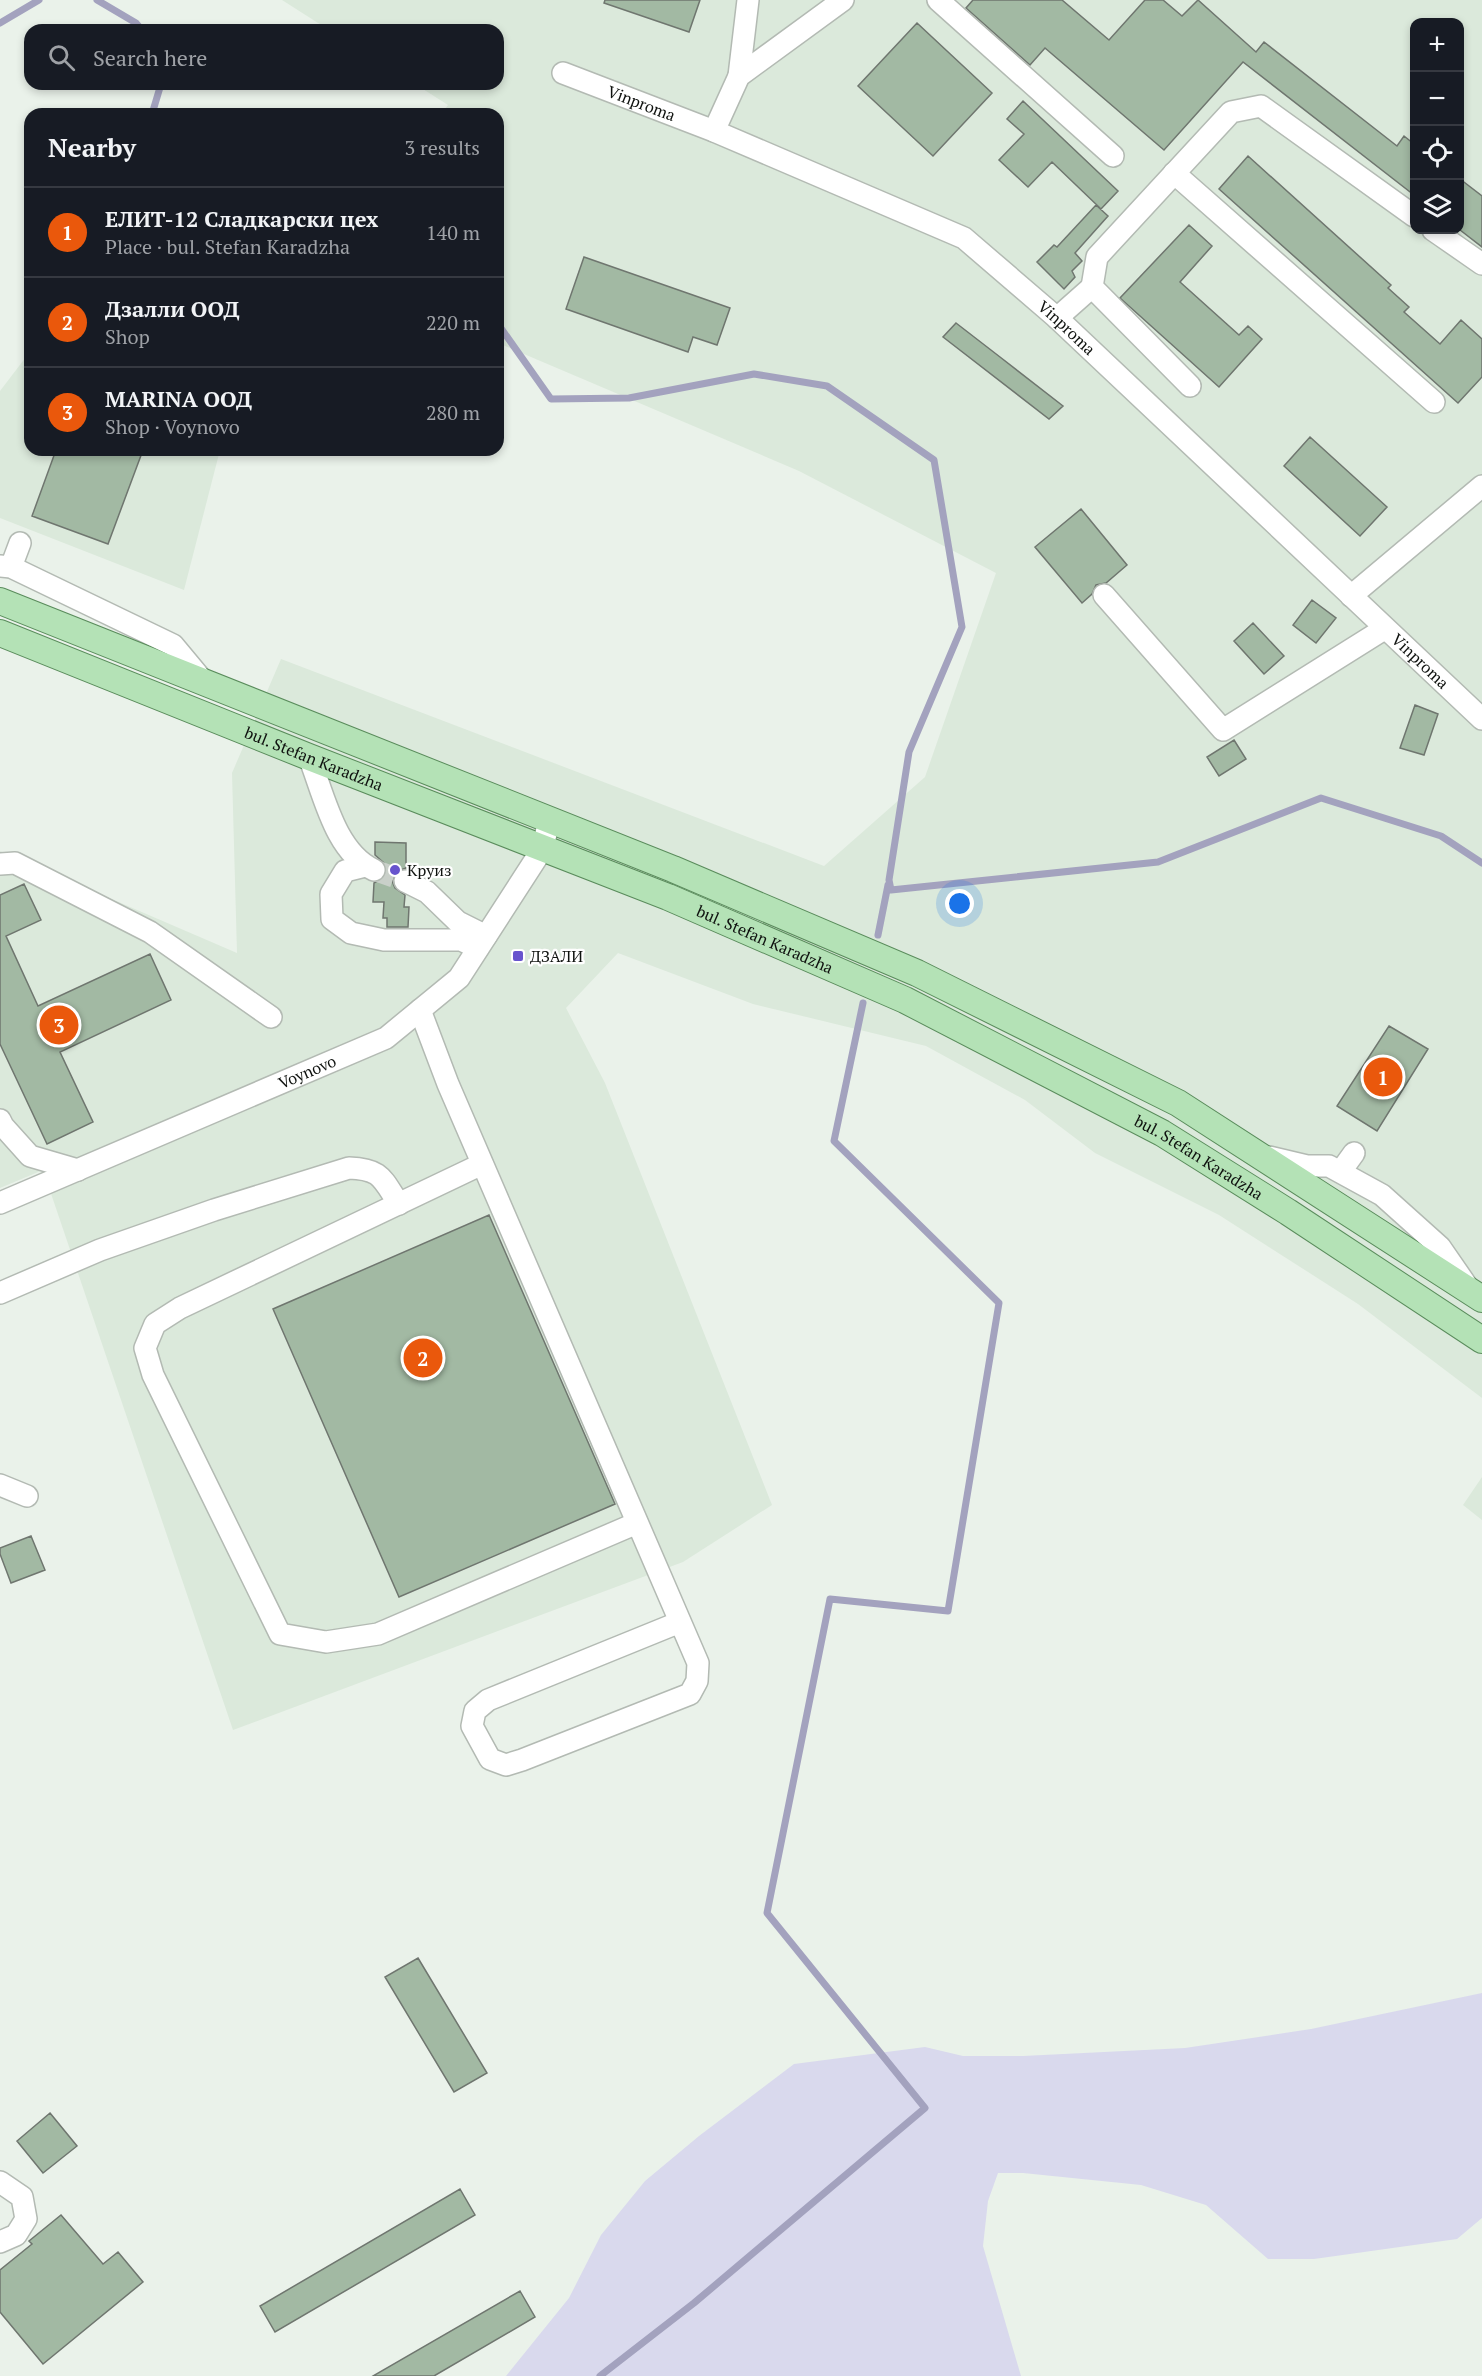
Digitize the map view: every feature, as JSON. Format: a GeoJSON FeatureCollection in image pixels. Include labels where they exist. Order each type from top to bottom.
{"type":"FeatureCollection","features":[{"type":"Feature","properties":{"kind":"main road","name":"bul. Stefan Karadzha"},"geometry":{"type":"LineString","coordinates":[[0,601],[549,819],[917,973],[1178,1103],[1477,1295]]}},
{"type":"Feature","properties":{"kind":"main road","name":"bul. Stefan Karadzha"},"geometry":{"type":"LineString","coordinates":[[0,633],[668,897],[905,1000],[1162,1133],[1288,1212],[1482,1340]]}},
{"type":"Feature","properties":{"kind":"street"},"geometry":{"type":"LineString","coordinates":[[714,131],[739,76],[748,0]]}},
{"type":"Feature","properties":{"kind":"street"},"geometry":{"type":"LineString","coordinates":[[739,76],[843,0]]}},
{"type":"Feature","properties":{"kind":"street"},"geometry":{"type":"LineString","coordinates":[[938,0],[1113,156]]}},
{"type":"Feature","properties":{"kind":"street","name":"Vinproma"},"geometry":{"type":"LineString","coordinates":[[563,73],[714,131],[964,238],[1057,318],[1384,629],[1481,715]]}},
{"type":"Feature","properties":{"kind":"street"},"geometry":{"type":"LineString","coordinates":[[1057,318],[1092,287],[1098,256],[1231,112],[1261,106],[1410,213]]}},
{"type":"Feature","properties":{"kind":"street"},"geometry":{"type":"LineString","coordinates":[[1174,173],[1434,402]]}},
{"type":"Feature","properties":{"kind":"street"},"geometry":{"type":"LineString","coordinates":[[1440,234],[1482,264]]}},
{"type":"Feature","properties":{"kind":"street"},"geometry":{"type":"LineString","coordinates":[[1092,287],[1190,386]]}},
{"type":"Feature","properties":{"kind":"street"},"geometry":{"type":"LineString","coordinates":[[1351,597],[1482,486]]}},
{"type":"Feature","properties":{"kind":"street"},"geometry":{"type":"LineString","coordinates":[[20,543],[6,566],[173,645],[202,681]]}},
{"type":"Feature","properties":{"kind":"street"},"geometry":{"type":"LineString","coordinates":[[1104,595],[1223,730],[1384,629]]}},
{"type":"Feature","properties":{"kind":"street"},"geometry":{"type":"LineString","coordinates":[[309,757],[339,835],[350,853],[370,868],[345,871],[331,894],[333,919],[351,933],[384,940],[482,942]]}},
{"type":"Feature","properties":{"kind":"street"},"geometry":{"type":"LineString","coordinates":[[543,848],[549,819]]}},
{"type":"Feature","properties":{"kind":"street","name":"Voynovo"},"geometry":{"type":"LineString","coordinates":[[0,1203],[386,1038],[459,978],[543,848]]}},
{"type":"Feature","properties":{"kind":"street"},"geometry":{"type":"LineString","coordinates":[[0,864],[15,863],[150,932],[272,1017]]}},
{"type":"Feature","properties":{"kind":"street"},"geometry":{"type":"LineString","coordinates":[[405,881],[427,892],[482,942]]}},
{"type":"Feature","properties":{"kind":"street"},"geometry":{"type":"LineString","coordinates":[[420,1010],[482,1164],[698,1663],[697,1681],[690,1694],[522,1760],[506,1765],[490,1759],[472,1726],[476,1711],[488,1700],[680,1622]]}},
{"type":"Feature","properties":{"kind":"street"},"geometry":{"type":"LineString","coordinates":[[0,1120],[30,1156],[78,1170]]}},
{"type":"Feature","properties":{"kind":"street"},"geometry":{"type":"LineString","coordinates":[[1341,1171],[1354,1152]]}},
{"type":"Feature","properties":{"kind":"street"},"geometry":{"type":"LineString","coordinates":[[1258,1155],[1307,1166],[1329,1166],[1382,1195],[1440,1246],[1477,1295]]}},
{"type":"Feature","properties":{"kind":"street"},"geometry":{"type":"LineString","coordinates":[[482,1164],[180,1308],[154,1324],[145,1348],[153,1375],[280,1634],[327,1642],[378,1634],[637,1523]]}},
{"type":"Feature","properties":{"kind":"street"},"geometry":{"type":"LineString","coordinates":[[0,1293],[100,1250],[214,1210],[350,1168],[366,1169],[379,1174],[399,1204]]}},
{"type":"Feature","properties":{"kind":"street"},"geometry":{"type":"LineString","coordinates":[[0,1485],[27,1496]]}},
{"type":"Feature","properties":{"kind":"street"},"geometry":{"type":"LineString","coordinates":[[0,2182],[22,2197],[26,2219],[16,2235],[0,2242]]}},
{"type":"Feature","properties":{"kind":"shaded area"},"geometry":{"type":"Polygon","coordinates":[[[282,0],[1482,0],[1482,1398],[1358,1304],[1219,1215],[1095,1153],[1025,1100],[926,1046],[753,1004],[618,953],[566,1008],[605,1083],[772,1505],[683,1562],[233,1730],[43,1170],[0,1188],[0,851],[237,953],[232,773],[281,659],[824,866],[925,777],[996,573],[799,471],[504,346],[504,108],[446,108],[448,105],[424,90],[504,90],[504,24],[320,24],[282,0]]]}},
{"type":"Feature","properties":{"kind":"shaded area"},"geometry":{"type":"Polygon","coordinates":[[[24,360],[24,456],[218,456],[184,590],[0,518],[0,391],[24,360]]]}},
{"type":"Feature","properties":{"kind":"shaded area"},"geometry":{"type":"Polygon","coordinates":[[[1482,1477],[1482,1520],[1463,1505],[1482,1477]]]}},
{"type":"Feature","properties":{"kind":"shaded area"},"geometry":{"type":"Polygon","coordinates":[[[1482,1993],[1482,2218],[1457,2239],[1314,2259],[1268,2259],[1206,2205],[1141,2185],[1023,2173],[998,2173],[988,2201],[983,2246],[1021,2376],[506,2376],[569,2298],[601,2235],[645,2181],[699,2136],[794,2064],[925,2047],[963,2056],[1023,2056],[1185,2048],[1311,2029],[1482,1993]]]}},
{"type":"Feature","properties":{"kind":"building"},"geometry":{"type":"Polygon","coordinates":[[[605,0],[700,0],[689,32],[604,3],[605,0]]]}},
{"type":"Feature","properties":{"kind":"building"},"geometry":{"type":"Polygon","coordinates":[[[973,0],[1062,0],[1109,40],[1145,0],[1163,0],[1182,16],[1198,0],[1256,52],[1264,42],[1397,146],[1404,136],[1410,141],[1410,192],[1243,62],[1164,150],[1045,48],[1030,65],[966,8],[973,0]]]}},
{"type":"Feature","properties":{"kind":"building"},"geometry":{"type":"Polygon","coordinates":[[[917,23],[992,93],[933,156],[858,86],[917,23]]]}},
{"type":"Feature","properties":{"kind":"building"},"geometry":{"type":"Polygon","coordinates":[[[1023,101],[1118,191],[1101,209],[1052,162],[1028,187],[999,160],[1024,134],[1007,119],[1023,101]]]}},
{"type":"Feature","properties":{"kind":"building"},"geometry":{"type":"Polygon","coordinates":[[[1248,156],[1391,285],[1388,288],[1409,307],[1404,312],[1440,344],[1461,320],[1482,339],[1482,377],[1458,403],[1219,189],[1248,156]]]}},
{"type":"Feature","properties":{"kind":"building"},"geometry":{"type":"Polygon","coordinates":[[[1464,182],[1482,196],[1482,247],[1464,233],[1464,182]]]}},
{"type":"Feature","properties":{"kind":"building"},"geometry":{"type":"Polygon","coordinates":[[[1096,205],[1108,216],[1075,253],[1082,261],[1072,271],[1075,277],[1064,289],[1037,262],[1054,245],[1057,247],[1096,205]]]}},
{"type":"Feature","properties":{"kind":"building"},"geometry":{"type":"Polygon","coordinates":[[[1189,225],[1212,246],[1180,282],[1239,335],[1248,326],[1262,339],[1219,387],[1120,298],[1189,225]]]}},
{"type":"Feature","properties":{"kind":"building"},"geometry":{"type":"Polygon","coordinates":[[[584,257],[730,308],[717,345],[693,337],[688,352],[566,309],[584,257]]]}},
{"type":"Feature","properties":{"kind":"building"},"geometry":{"type":"Polygon","coordinates":[[[956,323],[1063,406],[1049,419],[943,337],[956,323]]]}},
{"type":"Feature","properties":{"kind":"building"},"geometry":{"type":"Polygon","coordinates":[[[1310,437],[1387,507],[1360,536],[1284,466],[1310,437]]]}},
{"type":"Feature","properties":{"kind":"building"},"geometry":{"type":"Polygon","coordinates":[[[54,456],[141,456],[108,544],[32,516],[54,456]]]}},
{"type":"Feature","properties":{"kind":"building"},"geometry":{"type":"Polygon","coordinates":[[[1081,509],[1127,565],[1106,583],[1096,585],[1092,594],[1082,603],[1035,547],[1081,509]]]}},
{"type":"Feature","properties":{"kind":"building"},"geometry":{"type":"Polygon","coordinates":[[[1312,600],[1336,618],[1316,643],[1293,625],[1312,600]]]}},
{"type":"Feature","properties":{"kind":"building"},"geometry":{"type":"Polygon","coordinates":[[[1253,623],[1284,656],[1264,674],[1234,641],[1253,623]]]}},
{"type":"Feature","properties":{"kind":"building"},"geometry":{"type":"Polygon","coordinates":[[[1415,705],[1438,714],[1424,755],[1400,748],[1415,705]]]}},
{"type":"Feature","properties":{"kind":"building"},"geometry":{"type":"Polygon","coordinates":[[[1234,740],[1246,759],[1219,776],[1207,757],[1234,740]]]}},
{"type":"Feature","properties":{"kind":"building"},"geometry":{"type":"Polygon","coordinates":[[[375,842],[406,843],[406,868],[398,871],[392,881],[395,888],[405,895],[404,907],[409,907],[408,927],[387,927],[387,918],[383,918],[384,902],[373,902],[374,883],[384,877],[387,870],[385,864],[375,855],[375,842]]]}},
{"type":"Feature","properties":{"kind":"building"},"geometry":{"type":"Polygon","coordinates":[[[24,884],[41,920],[6,936],[38,1006],[150,954],[171,1000],[60,1052],[93,1122],[47,1144],[0,1044],[0,895],[24,884]]]}},
{"type":"Feature","properties":{"kind":"building"},"geometry":{"type":"Polygon","coordinates":[[[1389,1026],[1428,1049],[1377,1131],[1337,1106],[1389,1026]]]}},
{"type":"Feature","properties":{"kind":"building"},"geometry":{"type":"Polygon","coordinates":[[[489,1215],[615,1504],[399,1597],[273,1309],[489,1215]]]}},
{"type":"Feature","properties":{"kind":"building"},"geometry":{"type":"Polygon","coordinates":[[[31,1536],[45,1570],[11,1583],[0,1548],[31,1536]]]}},
{"type":"Feature","properties":{"kind":"building"},"geometry":{"type":"Polygon","coordinates":[[[418,1958],[487,2073],[454,2092],[385,1977],[418,1958]]]}},
{"type":"Feature","properties":{"kind":"building"},"geometry":{"type":"Polygon","coordinates":[[[50,2113],[77,2146],[43,2173],[17,2141],[50,2113]]]}},
{"type":"Feature","properties":{"kind":"building"},"geometry":{"type":"Polygon","coordinates":[[[460,2189],[475,2215],[275,2332],[260,2306],[460,2189]]]}},
{"type":"Feature","properties":{"kind":"building"},"geometry":{"type":"Polygon","coordinates":[[[61,2215],[103,2264],[118,2252],[143,2282],[43,2364],[0,2312],[0,2270],[32,2244],[29,2241],[61,2215]]]}},
{"type":"Feature","properties":{"kind":"building"},"geometry":{"type":"Polygon","coordinates":[[[520,2291],[535,2317],[434,2376],[373,2376],[520,2291]]]}},
{"type":"Feature","properties":{"kind":"waterway"},"geometry":{"type":"LineString","coordinates":[[0,23],[39,0]]}},
{"type":"Feature","properties":{"kind":"waterway"},"geometry":{"type":"LineString","coordinates":[[97,0],[137,24]]}},
{"type":"Feature","properties":{"kind":"waterway"},"geometry":{"type":"LineString","coordinates":[[154,108],[159,90]]}},
{"type":"Feature","properties":{"kind":"waterway"},"geometry":{"type":"LineString","coordinates":[[504,332],[551,399],[629,398],[754,374],[827,386],[934,460],[962,627],[909,752],[889,880],[891,890],[1158,862],[1321,798],[1441,836],[1482,863]]}},
{"type":"Feature","properties":{"kind":"waterway"},"geometry":{"type":"LineString","coordinates":[[878,935],[888,885]]}},
{"type":"Feature","properties":{"kind":"waterway"},"geometry":{"type":"LineString","coordinates":[[600,2376],[694,2303],[925,2108],[767,1913],[830,1599],[948,1611],[999,1303],[834,1141],[863,1003]]}},
{"type":"Feature","properties":{"kind":"tunnel"},"geometry":{"type":"LineString","coordinates":[[374,870],[405,881]]}},
{"type":"Feature","properties":{"kind":"place","name":"Круиз"},"geometry":{"type":"Point","coordinates":[395,870]}},
{"type":"Feature","properties":{"kind":"place","name":"ДЗАЛИ"},"geometry":{"type":"Point","coordinates":[518,956]}},
{"type":"Feature","properties":{"kind":"place","name":"MARINA ООД"},"geometry":{"type":"Point","coordinates":[59,1025]}},
{"type":"Feature","properties":{"kind":"place","name":"ЕЛИТ-12 Сладкарски цех"},"geometry":{"type":"Point","coordinates":[1383,1077]}},
{"type":"Feature","properties":{"kind":"place","name":"Дзалли ООД"},"geometry":{"type":"Point","coordinates":[423,1358]}}]}
